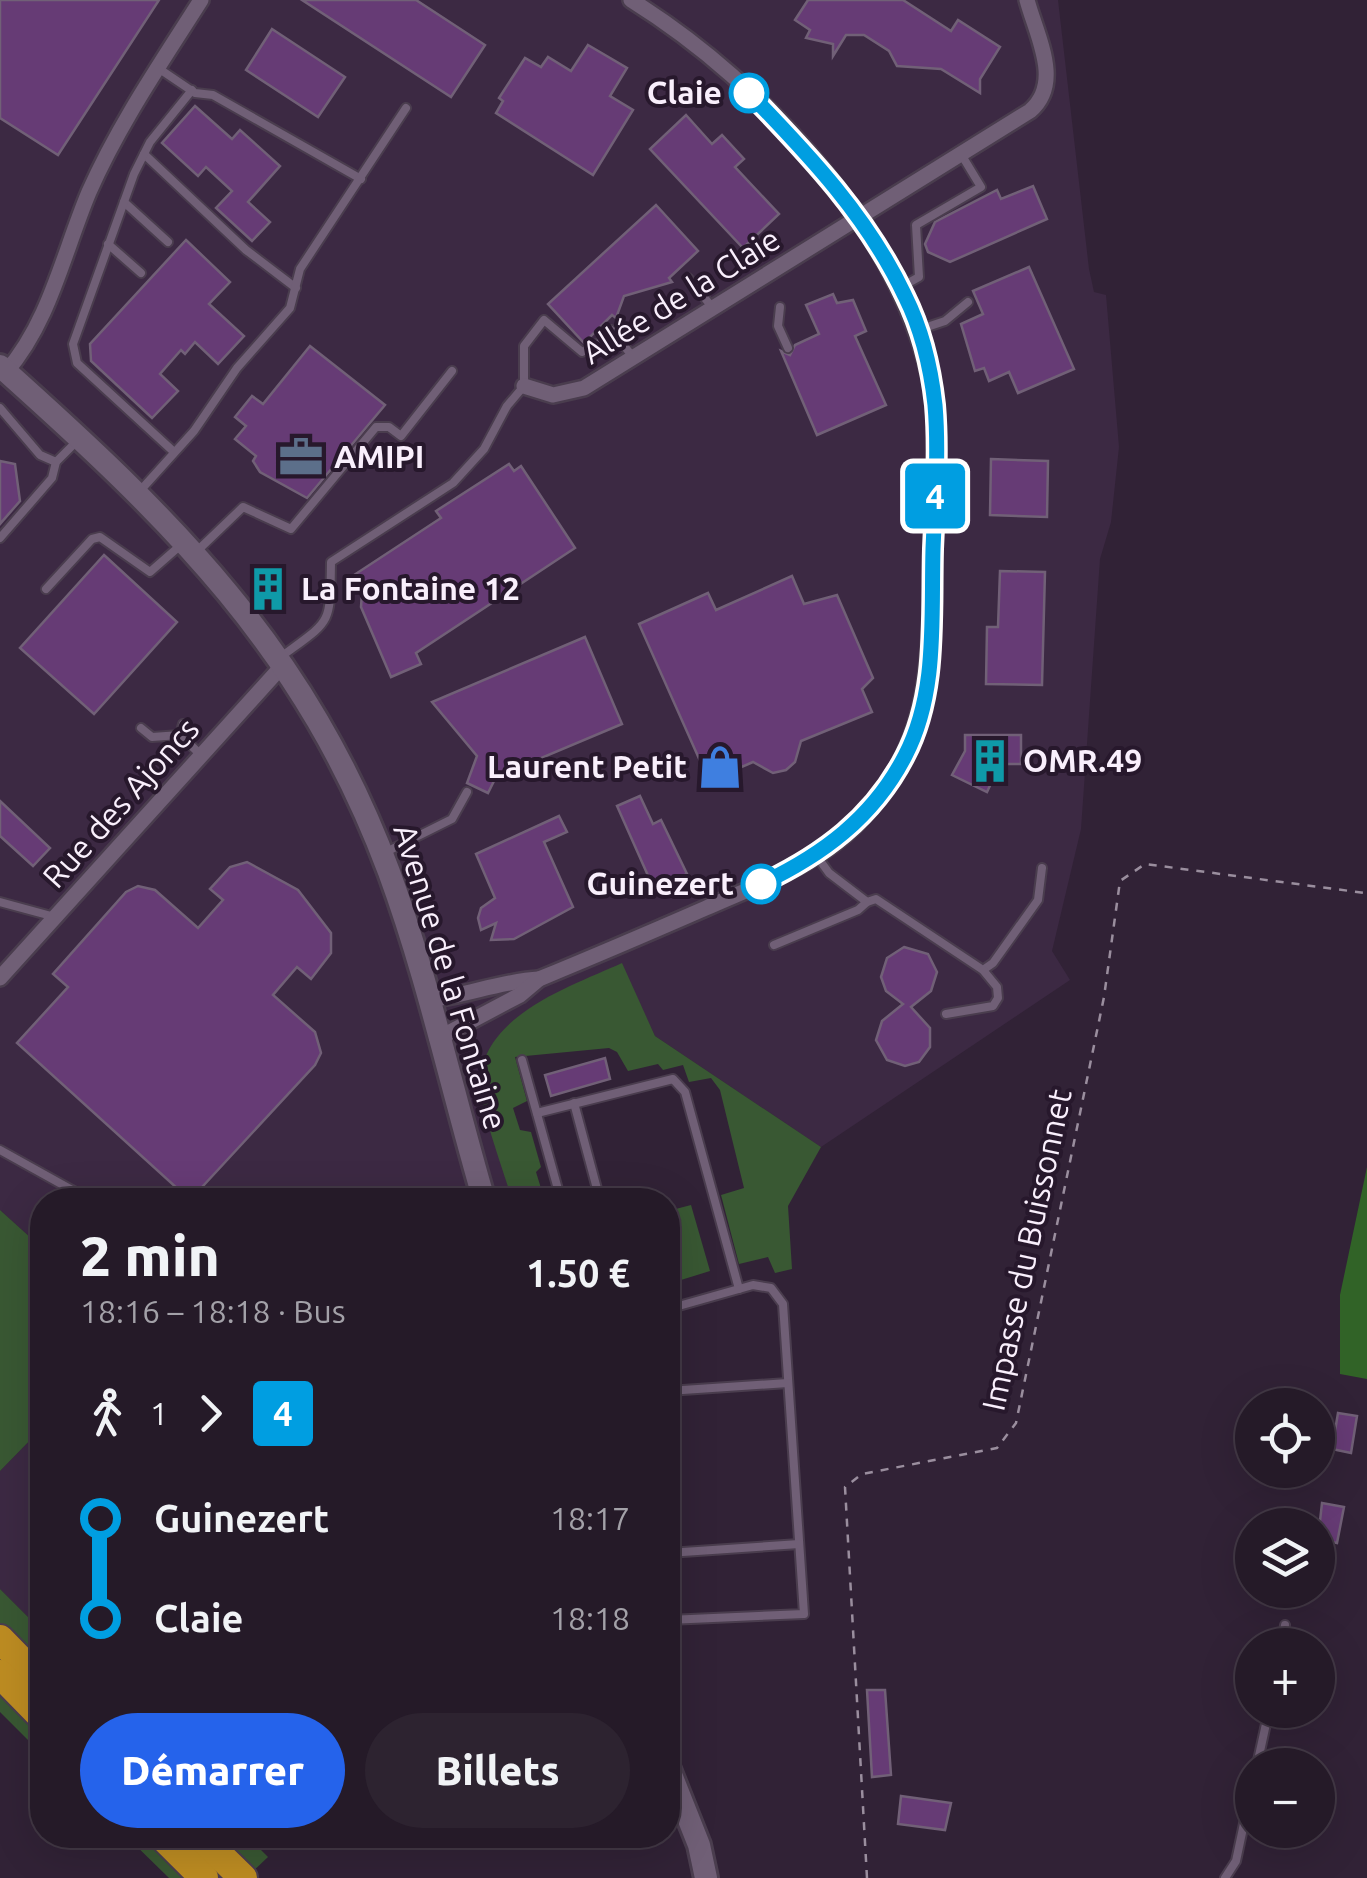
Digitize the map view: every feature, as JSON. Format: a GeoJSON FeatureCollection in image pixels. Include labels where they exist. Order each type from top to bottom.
{"type":"FeatureCollection","features":[{"type":"Feature","properties":{"kind":"highway"},"geometry":{"type":"LineString","coordinates":[[0,1639],[30,1670]]}},
{"type":"Feature","properties":{"kind":"highway"},"geometry":{"type":"LineString","coordinates":[[0,1674],[30,1705]]}},
{"type":"Feature","properties":{"kind":"highway"},"geometry":{"type":"LineString","coordinates":[[174,1848],[204,1878]]}},
{"type":"Feature","properties":{"kind":"highway"},"geometry":{"type":"LineString","coordinates":[[212,1848],[243,1878]]}},
{"type":"Feature","properties":{"kind":"street"},"geometry":{"type":"LineString","coordinates":[[3,369],[35,335],[89,193],[121,126],[201,0]]}},
{"type":"Feature","properties":{"kind":"street"},"geometry":{"type":"LineString","coordinates":[[437,1038],[520,996],[539,979],[761,884],[816,855],[857,824],[905,757],[927,690],[936,450],[934,402],[918,330],[901,287],[861,218],[728,72],[631,0]]}},
{"type":"Feature","properties":{"kind":"street","name":"Allée de la Claie"},"geometry":{"type":"LineString","coordinates":[[524,386],[553,394],[574,392],[861,218],[1046,98],[1049,80],[1026,0]]}},
{"type":"Feature","properties":{"kind":"street","name":"Avenue de la Fontaine"},"geometry":{"type":"LineString","coordinates":[[3,369],[139,492],[191,546],[280,662],[325,735],[381,853],[428,1000],[481,1188]]}},
{"type":"Feature","properties":{"kind":"street","name":"Rue des Ajoncs"},"geometry":{"type":"LineString","coordinates":[[0,978],[280,662]]}},
{"type":"Feature","properties":{"kind":"street"},"geometry":{"type":"LineString","coordinates":[[428,1000],[463,998],[514,980],[539,979]]}},
{"type":"Feature","properties":{"kind":"street"},"geometry":{"type":"LineString","coordinates":[[680,1796],[700,1845],[706,1878]]}},
{"type":"Feature","properties":{"kind":"lane"},"geometry":{"type":"LineString","coordinates":[[158,68],[192,90],[214,95],[361,179]]}},
{"type":"Feature","properties":{"kind":"lane"},"geometry":{"type":"LineString","coordinates":[[174,452],[77,363],[73,344],[144,154],[192,90]]}},
{"type":"Feature","properties":{"kind":"lane"},"geometry":{"type":"LineString","coordinates":[[139,492],[290,308],[300,269],[406,108]]}},
{"type":"Feature","properties":{"kind":"lane"},"geometry":{"type":"LineString","coordinates":[[144,154],[246,250],[296,288]]}},
{"type":"Feature","properties":{"kind":"lane"},"geometry":{"type":"LineString","coordinates":[[901,287],[919,277],[922,270],[916,225],[981,188],[961,154]]}},
{"type":"Feature","properties":{"kind":"lane"},"geometry":{"type":"LineString","coordinates":[[124,202],[168,242]]}},
{"type":"Feature","properties":{"kind":"lane"},"geometry":{"type":"LineString","coordinates":[[108,244],[140,274]]}},
{"type":"Feature","properties":{"kind":"lane"},"geometry":{"type":"LineString","coordinates":[[688,278],[713,308]]}},
{"type":"Feature","properties":{"kind":"lane"},"geometry":{"type":"LineString","coordinates":[[918,330],[939,324],[968,302]]}},
{"type":"Feature","properties":{"kind":"lane"},"geometry":{"type":"LineString","coordinates":[[780,307],[777,321],[788,348]]}},
{"type":"Feature","properties":{"kind":"lane"},"geometry":{"type":"LineString","coordinates":[[280,662],[322,630],[328,618],[330,562],[453,483],[484,449],[507,406],[524,386],[524,346],[544,320],[582,352],[613,333],[634,358]]}},
{"type":"Feature","properties":{"kind":"lane"},"geometry":{"type":"LineString","coordinates":[[46,589],[92,539],[100,537],[150,572],[243,507],[290,529],[376,428],[390,427],[401,436],[452,372]]}},
{"type":"Feature","properties":{"kind":"lane"},"geometry":{"type":"LineString","coordinates":[[0,408],[40,455],[56,462]]}},
{"type":"Feature","properties":{"kind":"lane"},"geometry":{"type":"LineString","coordinates":[[0,538],[52,478],[56,462],[79,438]]}},
{"type":"Feature","properties":{"kind":"lane"},"geometry":{"type":"LineString","coordinates":[[180,736],[183,724]]}},
{"type":"Feature","properties":{"kind":"lane"},"geometry":{"type":"LineString","coordinates":[[140,728],[152,738],[180,736],[201,755]]}},
{"type":"Feature","properties":{"kind":"lane"},"geometry":{"type":"LineString","coordinates":[[381,853],[417,840],[452,819],[467,792]]}},
{"type":"Feature","properties":{"kind":"lane"},"geometry":{"type":"LineString","coordinates":[[816,855],[829,873],[866,902]]}},
{"type":"Feature","properties":{"kind":"lane"},"geometry":{"type":"LineString","coordinates":[[983,970],[993,963],[1038,900],[1042,868]]}},
{"type":"Feature","properties":{"kind":"lane"},"geometry":{"type":"LineString","coordinates":[[774,945],[876,899],[983,970],[996,987],[998,998],[993,1006],[946,1014]]}},
{"type":"Feature","properties":{"kind":"lane"},"geometry":{"type":"LineString","coordinates":[[0,902],[55,917]]}},
{"type":"Feature","properties":{"kind":"lane"},"geometry":{"type":"LineString","coordinates":[[522,1060],[558,1188]]}},
{"type":"Feature","properties":{"kind":"lane"},"geometry":{"type":"LineString","coordinates":[[537,1113],[666,1078],[680,1085],[740,1289]]}},
{"type":"Feature","properties":{"kind":"lane"},"geometry":{"type":"LineString","coordinates":[[574,1103],[597,1188]]}},
{"type":"Feature","properties":{"kind":"lane"},"geometry":{"type":"LineString","coordinates":[[0,1150],[68,1188]]}},
{"type":"Feature","properties":{"kind":"lane"},"geometry":{"type":"LineString","coordinates":[[680,1306],[762,1286],[778,1294],[804,1614],[680,1619]]}},
{"type":"Feature","properties":{"kind":"lane"},"geometry":{"type":"LineString","coordinates":[[680,1390],[788,1383]]}},
{"type":"Feature","properties":{"kind":"lane"},"geometry":{"type":"LineString","coordinates":[[680,1552],[800,1544]]}},
{"type":"Feature","properties":{"kind":"lane"},"geometry":{"type":"LineString","coordinates":[[1225,1878],[1236,1862],[1239,1848]]}},
{"type":"Feature","properties":{"kind":"path","name":"Impasse du Buissonnet"},"geometry":{"type":"LineString","coordinates":[[867,1878],[845,1487],[862,1474],[997,1448],[1016,1423],[1104,997],[1120,880],[1145,864],[1365,892]]}},
{"type":"Feature","properties":{"kind":"shaded area"},"geometry":{"type":"Polygon","coordinates":[[[0,0],[1058,0],[1089,269],[1094,292],[1106,295],[1119,447],[1111,522],[1100,559],[1081,829],[1052,951],[1070,980],[821,1147],[655,1036],[621,964],[479,1081],[509,1188],[30,1188],[30,1237],[0,1210],[0,0]]]}},
{"type":"Feature","properties":{"kind":"shaded area"},"geometry":{"type":"Polygon","coordinates":[[[30,1440],[30,1619],[0,1589],[0,1471],[30,1440]]]}},
{"type":"Feature","properties":{"kind":"green space"},"geometry":{"type":"Polygon","coordinates":[[[622,963],[655,1036],[821,1147],[788,1206],[792,1269],[775,1273],[768,1257],[739,1264],[721,1195],[744,1188],[720,1090],[711,1078],[689,1082],[683,1065],[663,1070],[658,1064],[628,1071],[617,1052],[609,1048],[515,1057],[527,1101],[513,1108],[520,1130],[531,1132],[541,1167],[536,1172],[541,1188],[508,1188],[481,1091],[485,1058],[514,1020],[556,993],[622,963]]]}},
{"type":"Feature","properties":{"kind":"green space"},"geometry":{"type":"Polygon","coordinates":[[[1367,1167],[1367,1379],[1340,1374],[1340,1295],[1367,1167]]]}},
{"type":"Feature","properties":{"kind":"green space"},"geometry":{"type":"Polygon","coordinates":[[[691,1205],[710,1271],[680,1280],[680,1208],[691,1205]]]}},
{"type":"Feature","properties":{"kind":"green space"},"geometry":{"type":"Polygon","coordinates":[[[0,1210],[30,1237],[30,1440],[0,1471],[0,1210]]]}},
{"type":"Feature","properties":{"kind":"green space"},"geometry":{"type":"Polygon","coordinates":[[[0,1589],[30,1619],[30,1742],[0,1712],[0,1589]]]}},
{"type":"Feature","properties":{"kind":"green space"},"geometry":{"type":"Polygon","coordinates":[[[138,1848],[259,1848],[268,1857],[246,1878],[169,1878],[138,1848]]]}},
{"type":"Feature","properties":{"kind":"building"},"geometry":{"type":"Polygon","coordinates":[[[0,0],[159,0],[58,155],[0,118],[0,0]]]}},
{"type":"Feature","properties":{"kind":"building"},"geometry":{"type":"Polygon","coordinates":[[[302,0],[416,0],[485,45],[451,97],[302,0]]]}},
{"type":"Feature","properties":{"kind":"building"},"geometry":{"type":"Polygon","coordinates":[[[808,0],[903,0],[951,31],[958,20],[1000,47],[980,79],[980,93],[941,69],[897,66],[889,51],[864,35],[846,35],[833,56],[833,44],[806,38],[810,30],[795,20],[808,0]]]}},
{"type":"Feature","properties":{"kind":"building"},"geometry":{"type":"Polygon","coordinates":[[[272,29],[345,77],[318,117],[246,70],[272,29]]]}},
{"type":"Feature","properties":{"kind":"building"},"geometry":{"type":"Polygon","coordinates":[[[588,45],[627,68],[610,96],[633,110],[593,175],[496,113],[503,101],[499,98],[525,58],[541,67],[548,57],[571,71],[588,45]]]}},
{"type":"Feature","properties":{"kind":"building"},"geometry":{"type":"Polygon","coordinates":[[[195,106],[232,139],[240,130],[280,166],[248,202],[270,222],[252,241],[216,208],[232,191],[206,167],[198,176],[162,143],[195,106]]]}},
{"type":"Feature","properties":{"kind":"building"},"geometry":{"type":"Polygon","coordinates":[[[686,115],[712,144],[722,135],[744,159],[735,167],[779,214],[743,248],[650,149],[686,115]]]}},
{"type":"Feature","properties":{"kind":"building"},"geometry":{"type":"Polygon","coordinates":[[[1033,186],[1047,219],[950,262],[928,252],[925,244],[935,222],[997,190],[1001,199],[1033,186]]]}},
{"type":"Feature","properties":{"kind":"building"},"geometry":{"type":"Polygon","coordinates":[[[656,205],[698,251],[669,278],[672,282],[624,296],[616,318],[612,315],[584,343],[548,304],[656,205]]]}},
{"type":"Feature","properties":{"kind":"building"},"geometry":{"type":"Polygon","coordinates":[[[186,240],[230,282],[209,304],[244,336],[218,364],[195,342],[185,354],[181,350],[160,374],[178,391],[152,418],[91,361],[90,344],[186,240]]]}},
{"type":"Feature","properties":{"kind":"building"},"geometry":{"type":"Polygon","coordinates":[[[1029,267],[1074,369],[1018,393],[1009,372],[989,381],[984,368],[975,371],[961,324],[983,314],[973,291],[1029,267]]]}},
{"type":"Feature","properties":{"kind":"building"},"geometry":{"type":"Polygon","coordinates":[[[833,294],[837,303],[853,300],[866,331],[855,336],[886,405],[817,435],[781,351],[790,355],[795,345],[819,334],[806,305],[833,294]]]}},
{"type":"Feature","properties":{"kind":"building"},"geometry":{"type":"Polygon","coordinates":[[[310,346],[385,405],[307,498],[260,472],[253,461],[256,456],[235,439],[246,426],[235,417],[252,396],[263,404],[310,346]]]}},
{"type":"Feature","properties":{"kind":"building"},"geometry":{"type":"Polygon","coordinates":[[[991,459],[1048,461],[1047,517],[990,515],[991,459]]]}},
{"type":"Feature","properties":{"kind":"building"},"geometry":{"type":"Polygon","coordinates":[[[0,461],[15,464],[20,501],[0,524],[0,461]]]}},
{"type":"Feature","properties":{"kind":"building"},"geometry":{"type":"Polygon","coordinates":[[[509,464],[514,471],[521,466],[575,548],[416,653],[421,664],[391,677],[361,607],[362,593],[351,577],[441,518],[436,511],[509,464]]]}},
{"type":"Feature","properties":{"kind":"building"},"geometry":{"type":"Polygon","coordinates":[[[104,555],[177,622],[94,714],[20,648],[104,555]]]}},
{"type":"Feature","properties":{"kind":"building"},"geometry":{"type":"Polygon","coordinates":[[[1000,571],[1045,572],[1042,685],[986,684],[987,627],[998,627],[1000,571]]]}},
{"type":"Feature","properties":{"kind":"building"},"geometry":{"type":"Polygon","coordinates":[[[792,576],[804,604],[837,595],[873,678],[862,689],[872,712],[801,741],[795,762],[786,770],[773,773],[753,762],[709,781],[639,624],[708,593],[716,610],[792,576]]]}},
{"type":"Feature","properties":{"kind":"building"},"geometry":{"type":"Polygon","coordinates":[[[585,637],[622,724],[496,777],[488,793],[467,783],[477,756],[432,702],[585,637]]]}},
{"type":"Feature","properties":{"kind":"building","name":"OMR.49"},"geometry":{"type":"Polygon","coordinates":[[[965,735],[1021,735],[1021,764],[1000,764],[987,792],[952,775],[965,751],[965,735]]]}},
{"type":"Feature","properties":{"kind":"building"},"geometry":{"type":"Polygon","coordinates":[[[640,796],[653,824],[661,820],[687,874],[654,889],[617,806],[640,796]]]}},
{"type":"Feature","properties":{"kind":"building"},"geometry":{"type":"Polygon","coordinates":[[[0,801],[50,848],[33,866],[0,836],[0,801]]]}},
{"type":"Feature","properties":{"kind":"building"},"geometry":{"type":"Polygon","coordinates":[[[559,816],[567,832],[544,842],[573,907],[514,939],[491,940],[496,923],[481,930],[478,918],[481,908],[495,898],[476,854],[559,816]]]}},
{"type":"Feature","properties":{"kind":"building"},"geometry":{"type":"Polygon","coordinates":[[[247,862],[298,890],[331,933],[331,953],[311,979],[297,967],[273,995],[315,1032],[321,1053],[315,1065],[201,1188],[177,1188],[17,1043],[68,987],[53,974],[126,892],[138,886],[155,890],[198,928],[223,900],[210,889],[230,867],[247,862]]]}},
{"type":"Feature","properties":{"kind":"building"},"geometry":{"type":"Polygon","coordinates":[[[904,947],[928,954],[937,972],[931,991],[911,1007],[930,1028],[930,1047],[919,1062],[905,1066],[887,1060],[876,1040],[882,1021],[903,1004],[886,991],[881,977],[887,958],[904,947]]]}},
{"type":"Feature","properties":{"kind":"building"},"geometry":{"type":"Polygon","coordinates":[[[605,1058],[610,1079],[551,1096],[545,1075],[605,1058]]]}},
{"type":"Feature","properties":{"kind":"building"},"geometry":{"type":"Polygon","coordinates":[[[1338,1413],[1357,1416],[1351,1453],[1335,1450],[1338,1413]]]}},
{"type":"Feature","properties":{"kind":"building"},"geometry":{"type":"Polygon","coordinates":[[[1322,1503],[1344,1507],[1337,1543],[1335,1508],[1321,1508],[1322,1503]]]}},
{"type":"Feature","properties":{"kind":"building"},"geometry":{"type":"Polygon","coordinates":[[[867,1690],[885,1690],[891,1775],[872,1777],[867,1690]]]}},
{"type":"Feature","properties":{"kind":"building"},"geometry":{"type":"Polygon","coordinates":[[[901,1796],[951,1803],[945,1830],[898,1824],[901,1796]]]}},
{"type":"Feature","properties":{"kind":"bus line","name":"4"},"geometry":{"type":"LineString","coordinates":[[749,93],[861,218],[884,255],[920,334],[934,402],[936,450],[931,654],[927,690],[905,757],[857,824],[801,865],[761,884]]}},
{"type":"Feature","properties":{"kind":"place","name":"Claie"},"geometry":{"type":"Point","coordinates":[749,93]}},
{"type":"Feature","properties":{"kind":"place","name":"AMIPI"},"geometry":{"type":"Point","coordinates":[301,457]}},
{"type":"Feature","properties":{"kind":"place","name":"La Fontaine 12"},"geometry":{"type":"Point","coordinates":[268,589]}},
{"type":"Feature","properties":{"kind":"place","name":"OMR.49"},"geometry":{"type":"Point","coordinates":[990,761]}},
{"type":"Feature","properties":{"kind":"place","name":"Laurent Petit"},"geometry":{"type":"Point","coordinates":[720,767]}},
{"type":"Feature","properties":{"kind":"place","name":"Guinezert"},"geometry":{"type":"Point","coordinates":[761,884]}}]}
